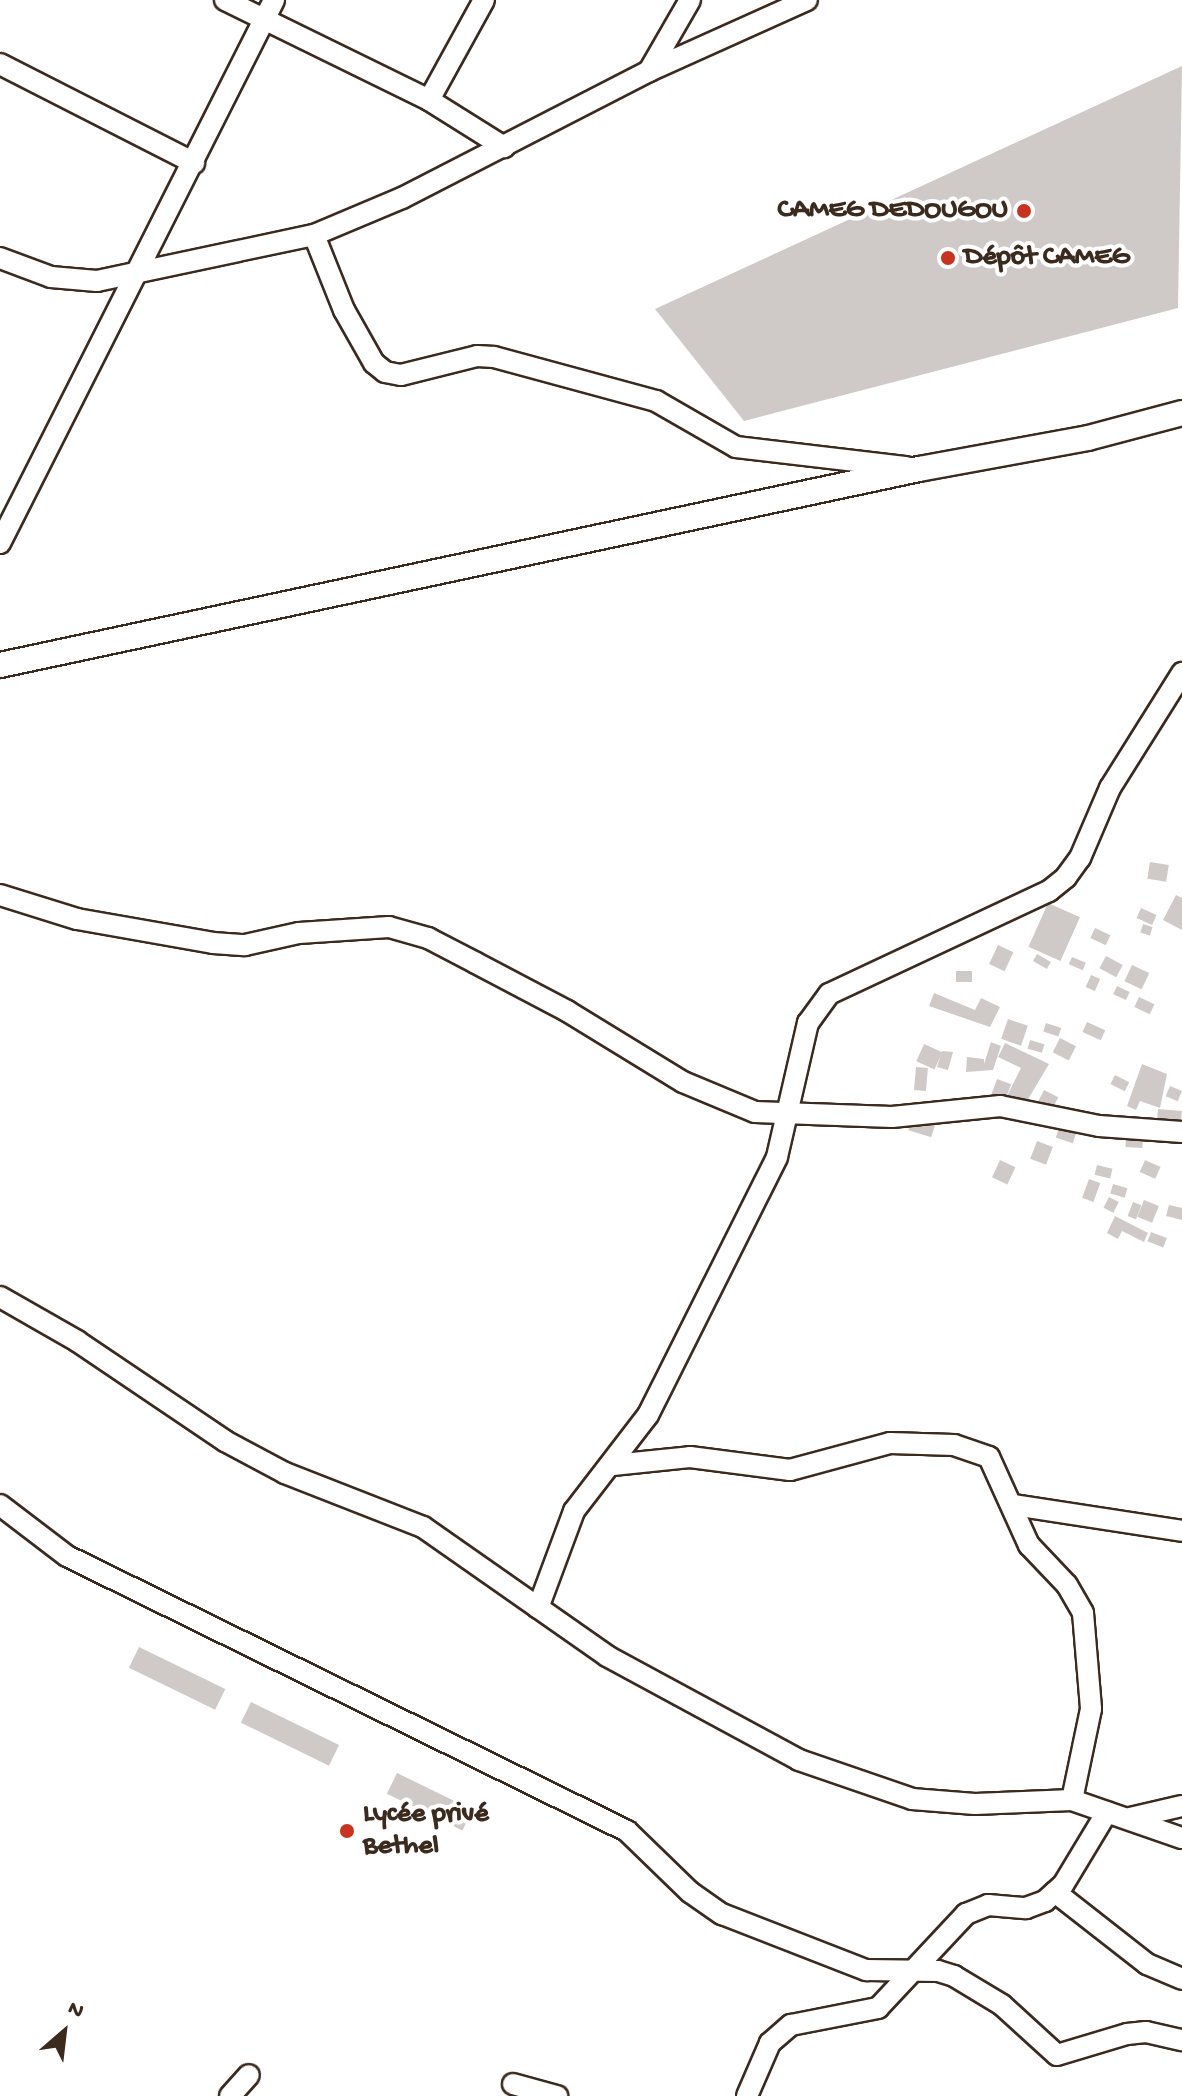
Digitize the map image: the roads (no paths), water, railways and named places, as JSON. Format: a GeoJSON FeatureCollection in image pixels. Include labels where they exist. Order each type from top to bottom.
{"type":"FeatureCollection","features":[{"type":"Feature","properties":{"kind":"main road"},"geometry":{"type":"LineString","coordinates":[[0,665],[919,469],[1088,438],[1182,413]]}},
{"type":"Feature","properties":{"kind":"street"},"geometry":{"type":"LineString","coordinates":[[225,0],[429,100],[504,147]]}},
{"type":"Feature","properties":{"kind":"street"},"geometry":{"type":"LineString","coordinates":[[0,543],[274,0]]}},
{"type":"Feature","properties":{"kind":"street"},"geometry":{"type":"LineString","coordinates":[[429,100],[484,0]]}},
{"type":"Feature","properties":{"kind":"street"},"geometry":{"type":"LineString","coordinates":[[649,71],[690,0]]}},
{"type":"Feature","properties":{"kind":"street"},"geometry":{"type":"LineString","coordinates":[[0,258],[65,280],[135,276],[314,235],[504,147],[649,71],[807,0]]}},
{"type":"Feature","properties":{"kind":"street"},"geometry":{"type":"LineString","coordinates":[[0,64],[194,163]]}},
{"type":"Feature","properties":{"kind":"street"},"geometry":{"type":"LineString","coordinates":[[314,235],[344,310],[374,363],[385,372],[401,375],[477,356],[494,357],[656,401],[736,447],[919,469]]}},
{"type":"Feature","properties":{"kind":"street"},"geometry":{"type":"LineString","coordinates":[[538,1608],[574,1511],[613,1465],[648,1415],[777,1157],[794,1070],[808,1023],[829,994],[1049,891],[1066,877],[1080,858],[1110,788],[1182,673]]}},
{"type":"Feature","properties":{"kind":"street"},"geometry":{"type":"LineString","coordinates":[[0,895],[77,919],[213,943],[245,945],[343,930],[402,931],[428,938],[567,1011],[709,1096],[755,1112],[787,1116],[892,1117],[1000,1106],[1099,1126],[1182,1132]]}},
{"type":"Feature","properties":{"kind":"street"},"geometry":{"type":"LineString","coordinates":[[0,1297],[77,1341],[201,1427],[285,1473],[423,1527],[538,1608],[660,1686],[799,1760],[912,1799],[975,1804],[1072,1800],[1182,1838]]}},
{"type":"Feature","properties":{"kind":"street"},"geometry":{"type":"LineString","coordinates":[[613,1465],[690,1457],[790,1470],[874,1444],[954,1445],[989,1457],[1037,1557],[1067,1585],[1083,1613],[1091,1709],[1072,1800]]}},
{"type":"Feature","properties":{"kind":"street"},"geometry":{"type":"LineString","coordinates":[[0,1505],[81,1563],[627,1831],[690,1892],[722,1914],[866,1970],[938,1971],[979,1990],[1057,2055],[1070,2055],[1104,2038],[1137,2033],[1182,2040]]}},
{"type":"Feature","properties":{"kind":"street"},"geometry":{"type":"LineString","coordinates":[[1013,1505],[1182,1531]]}},
{"type":"Feature","properties":{"kind":"street"},"geometry":{"type":"LineString","coordinates":[[1130,1818],[1182,1806]]}},
{"type":"Feature","properties":{"kind":"street"},"geometry":{"type":"LineString","coordinates":[[747,2096],[770,2043],[791,2025],[878,2008],[966,1914],[988,1905],[1026,1908],[1055,1892],[1107,1812]]}},
{"type":"Feature","properties":{"kind":"street"},"geometry":{"type":"LineString","coordinates":[[1055,1892],[1147,1964],[1182,1979]]}},
{"type":"Feature","properties":{"kind":"street"},"geometry":{"type":"LineString","coordinates":[[230,2096],[249,2075]]}},
{"type":"Feature","properties":{"kind":"street"},"geometry":{"type":"LineString","coordinates":[[513,2084],[557,2096]]}},
{"type":"Feature","properties":{"kind":"place","name":"CAMEG DEDOUGOU"},"geometry":{"type":"Point","coordinates":[1024,211]}},
{"type":"Feature","properties":{"kind":"place","name":"Dépôt CAMEG"},"geometry":{"type":"Point","coordinates":[948,258]}},
{"type":"Feature","properties":{"kind":"place","name":"Lycée privé Bethel"},"geometry":{"type":"Point","coordinates":[347,1831]}}]}
